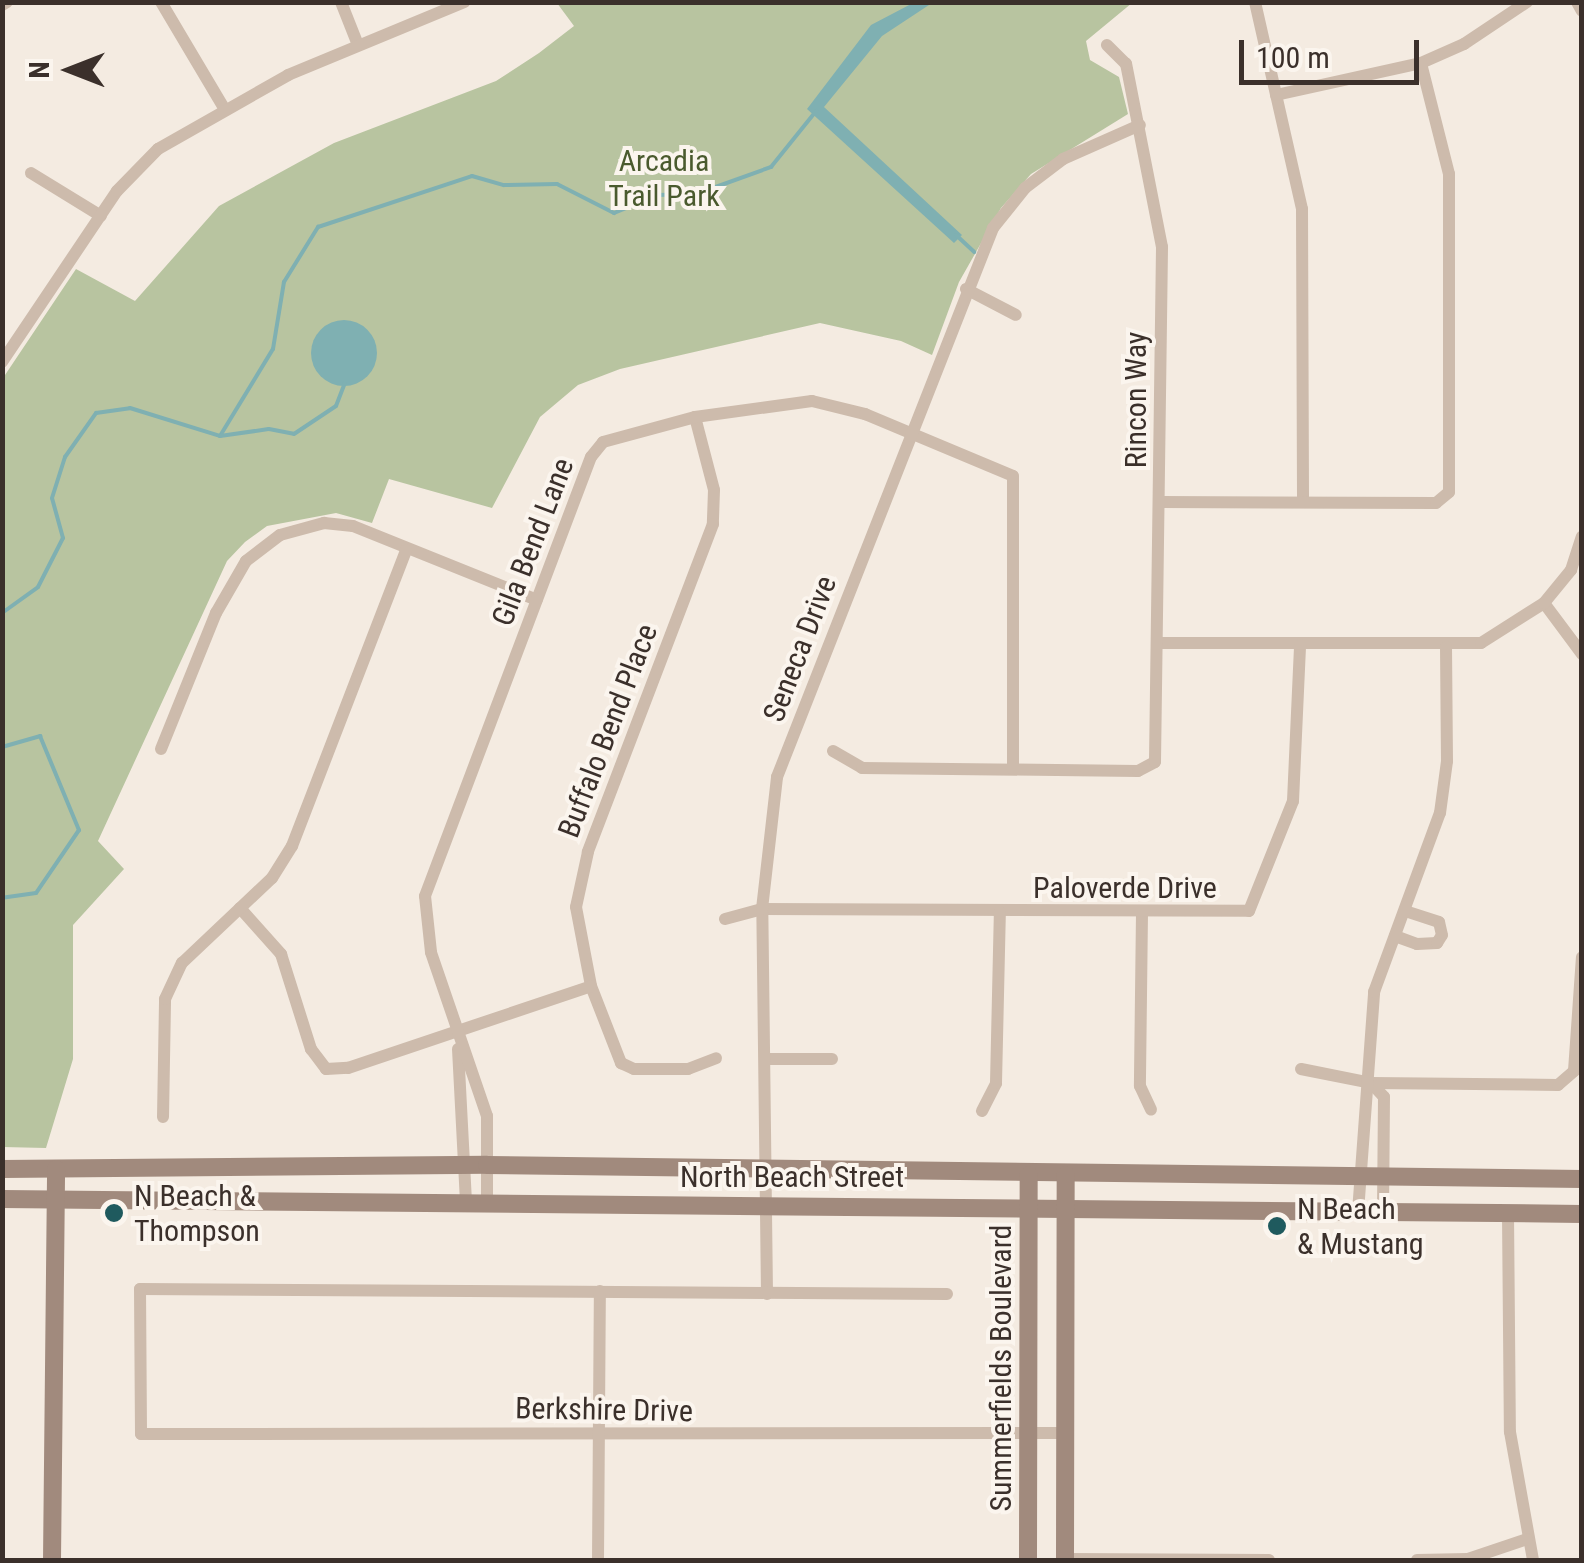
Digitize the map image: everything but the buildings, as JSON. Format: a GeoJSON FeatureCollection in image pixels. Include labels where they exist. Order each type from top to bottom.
{"type":"FeatureCollection","features":[{"type":"Feature","properties":{"kind":"main road","name":"North Beach Street"},"geometry":{"type":"LineString","coordinates":[[2,1169],[487,1165],[1066,1176],[1582,1179]]}},
{"type":"Feature","properties":{"kind":"main road"},"geometry":{"type":"LineString","coordinates":[[52,1560],[56,1168]]}},
{"type":"Feature","properties":{"kind":"main road","name":"Summerfields Boulevard"},"geometry":{"type":"LineString","coordinates":[[1028,1560],[1029,1175]]}},
{"type":"Feature","properties":{"kind":"main road"},"geometry":{"type":"LineString","coordinates":[[1065,1560],[1066,1176]]}},
{"type":"Feature","properties":{"kind":"main road","name":"North Beach Street"},"geometry":{"type":"LineString","coordinates":[[2,1198],[1582,1214]]}},
{"type":"Feature","properties":{"kind":"street"},"geometry":{"type":"LineString","coordinates":[[161,2],[224,108]]}},
{"type":"Feature","properties":{"kind":"street"},"geometry":{"type":"LineString","coordinates":[[342,2],[358,45]]}},
{"type":"Feature","properties":{"kind":"street"},"geometry":{"type":"LineString","coordinates":[[5,354],[101,216],[144,162],[224,108],[358,45],[464,2]]}},
{"type":"Feature","properties":{"kind":"street"},"geometry":{"type":"LineString","coordinates":[[1255,2],[1302,208],[1303,502]]}},
{"type":"Feature","properties":{"kind":"street"},"geometry":{"type":"LineString","coordinates":[[1276,95],[1420,63],[1464,44],[1527,2]]}},
{"type":"Feature","properties":{"kind":"street"},"geometry":{"type":"LineString","coordinates":[[1577,2],[1582,11]]}},
{"type":"Feature","properties":{"kind":"street","name":"Rincon Way"},"geometry":{"type":"LineString","coordinates":[[1013,769],[1152,766],[1159,643],[1162,247],[1126,64],[1107,45]]}},
{"type":"Feature","properties":{"kind":"street"},"geometry":{"type":"LineString","coordinates":[[1161,502],[1436,503],[1448,492],[1452,476],[1448,174],[1420,63]]}},
{"type":"Feature","properties":{"kind":"street","name":"Seneca Drive"},"geometry":{"type":"LineString","coordinates":[[766,1294],[762,910],[777,776],[966,289],[994,228],[1026,188],[1099,138],[1140,126]]}},
{"type":"Feature","properties":{"kind":"street"},"geometry":{"type":"LineString","coordinates":[[32,173],[101,216]]}},
{"type":"Feature","properties":{"kind":"street"},"geometry":{"type":"LineString","coordinates":[[966,289],[1016,315]]}},
{"type":"Feature","properties":{"kind":"street","name":"Gila Bend Lane"},"geometry":{"type":"LineString","coordinates":[[488,1200],[487,1116],[430,952],[426,896],[591,457],[603,442],[696,417],[812,401],[910,432],[1007,472],[1018,495],[1013,769]]}},
{"type":"Feature","properties":{"kind":"street","name":"Buffalo Bend Place"},"geometry":{"type":"LineString","coordinates":[[696,417],[714,490],[713,524],[582,875],[576,919],[590,986],[621,1063],[634,1070],[688,1070],[716,1058]]}},
{"type":"Feature","properties":{"kind":"street"},"geometry":{"type":"LineString","coordinates":[[162,749],[216,613],[246,562],[280,535],[324,523],[352,526],[537,600]]}},
{"type":"Feature","properties":{"kind":"street"},"geometry":{"type":"LineString","coordinates":[[1159,643],[1446,648],[1481,642],[1544,604],[1571,570],[1582,537]]}},
{"type":"Feature","properties":{"kind":"street"},"geometry":{"type":"LineString","coordinates":[[163,1118],[164,999],[182,963],[272,878],[292,846],[406,550]]}},
{"type":"Feature","properties":{"kind":"street"},"geometry":{"type":"LineString","coordinates":[[1544,604],[1582,654]]}},
{"type":"Feature","properties":{"kind":"street","name":"Paloverde Drive"},"geometry":{"type":"LineString","coordinates":[[726,919],[762,910],[1244,912],[1257,902],[1293,801],[1300,645]]}},
{"type":"Feature","properties":{"kind":"street"},"geometry":{"type":"LineString","coordinates":[[1358,1212],[1362,1104],[1371,1083],[1374,992],[1440,813],[1448,761],[1446,648]]}},
{"type":"Feature","properties":{"kind":"street"},"geometry":{"type":"LineString","coordinates":[[833,751],[862,768],[1013,769]]}},
{"type":"Feature","properties":{"kind":"street"},"geometry":{"type":"LineString","coordinates":[[240,908],[281,954],[311,1049],[326,1069],[348,1068],[590,986]]}},
{"type":"Feature","properties":{"kind":"street"},"geometry":{"type":"LineString","coordinates":[[1395,936],[1418,944],[1437,942],[1442,935],[1439,922],[1404,911]]}},
{"type":"Feature","properties":{"kind":"street"},"geometry":{"type":"LineString","coordinates":[[982,1111],[996,1083],[1000,912]]}},
{"type":"Feature","properties":{"kind":"street"},"geometry":{"type":"LineString","coordinates":[[1142,913],[1140,1086],[1150,1110]]}},
{"type":"Feature","properties":{"kind":"street"},"geometry":{"type":"LineString","coordinates":[[1301,1069],[1371,1083],[1558,1085],[1574,1071],[1582,957]]}},
{"type":"Feature","properties":{"kind":"street","name":"Gila Bend Lane"},"geometry":{"type":"LineString","coordinates":[[456,1032],[466,1200]]}},
{"type":"Feature","properties":{"kind":"street"},"geometry":{"type":"LineString","coordinates":[[766,1060],[832,1060]]}},
{"type":"Feature","properties":{"kind":"street"},"geometry":{"type":"LineString","coordinates":[[1371,1083],[1384,1097],[1383,1212]]}},
{"type":"Feature","properties":{"kind":"street"},"geometry":{"type":"LineString","coordinates":[[1508,1214],[1510,1432],[1533,1560]]}},
{"type":"Feature","properties":{"kind":"street","name":"Berkshire Drive"},"geometry":{"type":"LineString","coordinates":[[600,1290],[140,1289],[141,1434],[1066,1433]]}},
{"type":"Feature","properties":{"kind":"street"},"geometry":{"type":"LineString","coordinates":[[598,1560],[600,1290],[947,1294]]}},
{"type":"Feature","properties":{"kind":"street"},"geometry":{"type":"LineString","coordinates":[[1417,1560],[1468,1558],[1528,1539]]}},
{"type":"Feature","properties":{"kind":"street"},"geometry":{"type":"LineString","coordinates":[[1065,1560],[1269,1560]]}},
{"type":"Feature","properties":{"kind":"green space","name":"Arcadia Trail Park"},"geometry":{"type":"Polygon","coordinates":[[[557,3],[1132,3],[1086,41],[1090,60],[1119,77],[1128,114],[1031,174],[1001,208],[959,282],[932,355],[901,341],[820,323],[620,369],[578,385],[540,417],[492,508],[389,479],[372,523],[336,513],[267,526],[245,542],[227,561],[98,841],[124,869],[73,925],[73,1059],[46,1148],[3,1147],[3,378],[76,269],[135,301],[219,206],[334,143],[496,81],[539,53],[574,26],[557,3]]]}},
{"type":"Feature","properties":{"kind":"water"},"geometry":{"type":"Polygon","coordinates":[[[913,3],[932,3],[882,36],[824,107],[962,235],[954,243],[807,109],[871,25],[913,3]]]}},
{"type":"Feature","properties":{"kind":"water"},"geometry":{"type":"Polygon","coordinates":[[[344,320],[367,330],[377,353],[367,376],[344,386],[321,376],[311,353],[321,330],[344,320]]]}},
{"type":"Feature","properties":{"kind":"waterway"},"geometry":{"type":"LineString","coordinates":[[220,436],[273,349],[284,282],[318,227],[472,176],[504,185],[557,184],[614,213],[658,195],[696,194],[771,167],[816,111]]}},
{"type":"Feature","properties":{"kind":"waterway"},"geometry":{"type":"LineString","coordinates":[[956,235],[974,252]]}},
{"type":"Feature","properties":{"kind":"waterway"},"geometry":{"type":"LineString","coordinates":[[2,613],[38,587],[63,538],[52,498],[65,457],[96,413],[130,408],[220,436],[269,429],[294,434],[336,406],[345,383]]}},
{"type":"Feature","properties":{"kind":"waterway"},"geometry":{"type":"LineString","coordinates":[[2,747],[40,736],[79,830],[36,893],[2,898]]}},
{"type":"Feature","properties":{"kind":"place","name":"N Beach & Thompson"},"geometry":{"type":"Point","coordinates":[114,1213]}},
{"type":"Feature","properties":{"kind":"place","name":"N Beach & Mustang"},"geometry":{"type":"Point","coordinates":[1277,1226]}}]}
